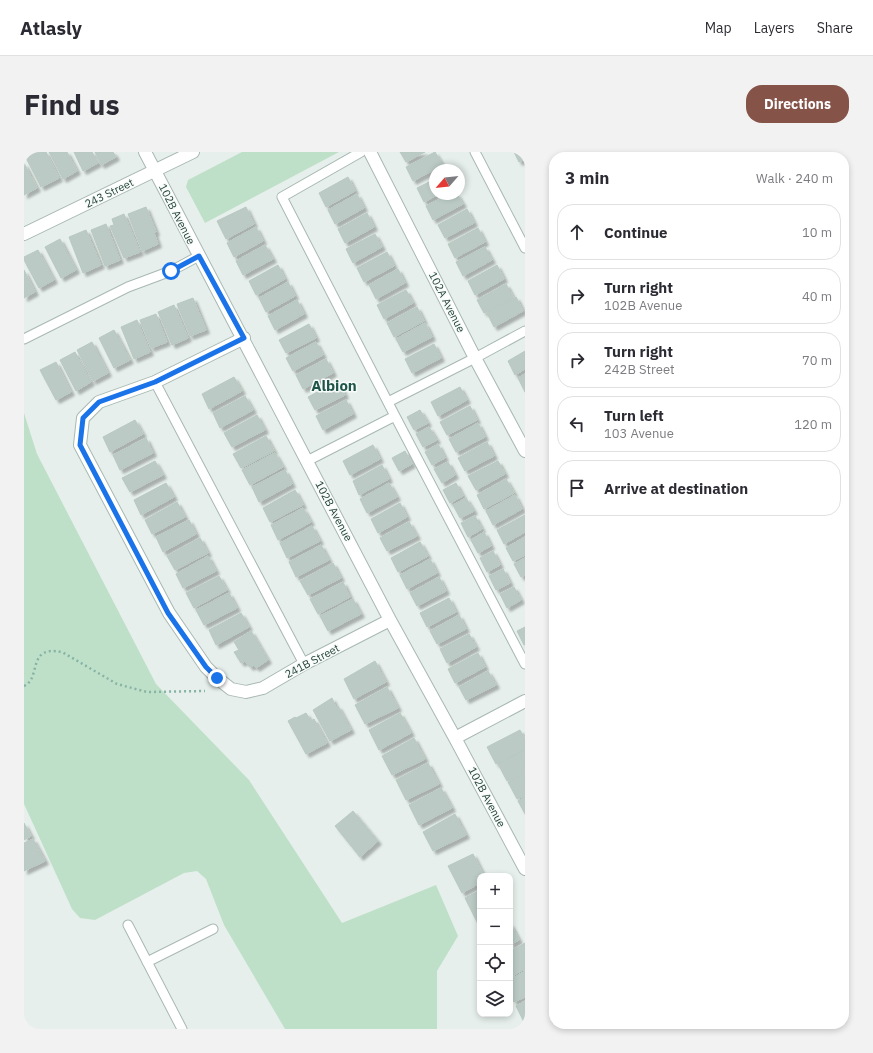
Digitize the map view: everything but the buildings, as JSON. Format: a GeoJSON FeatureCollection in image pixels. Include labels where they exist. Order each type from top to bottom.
{"type":"FeatureCollection","features":[{"type":"Feature","properties":{"kind":"street","name":"102B Avenue"},"geometry":{"type":"LineString","coordinates":[[145,152],[244,338],[390,620],[525,869]]}},
{"type":"Feature","properties":{"kind":"street","name":"243 Street"},"geometry":{"type":"LineString","coordinates":[[24,234],[193,152]]}},
{"type":"Feature","properties":{"kind":"street","name":"102A Avenue"},"geometry":{"type":"LineString","coordinates":[[370,152],[475,358],[525,451]]}},
{"type":"Feature","properties":{"kind":"street"},"geometry":{"type":"LineString","coordinates":[[155,382],[244,338]]}},
{"type":"Feature","properties":{"kind":"street","name":"241B Street"},"geometry":{"type":"LineString","coordinates":[[155,382],[99,402],[83,418],[80,445],[168,613],[206,667],[231,689],[246,692],[262,688],[304,664],[390,620]]}},
{"type":"Feature","properties":{"kind":"street"},"geometry":{"type":"LineString","coordinates":[[455,738],[525,701]]}},
{"type":"Feature","properties":{"kind":"lane"},"geometry":{"type":"LineString","coordinates":[[361,152],[282,197],[525,664]]}},
{"type":"Feature","properties":{"kind":"lane"},"geometry":{"type":"LineString","coordinates":[[475,152],[525,248]]}},
{"type":"Feature","properties":{"kind":"lane"},"geometry":{"type":"LineString","coordinates":[[24,339],[128,287],[171,271],[199,256]]}},
{"type":"Feature","properties":{"kind":"lane"},"geometry":{"type":"LineString","coordinates":[[388,402],[525,331]]}},
{"type":"Feature","properties":{"kind":"lane"},"geometry":{"type":"LineString","coordinates":[[155,382],[304,664]]}},
{"type":"Feature","properties":{"kind":"lane"},"geometry":{"type":"LineString","coordinates":[[307,461],[395,416]]}},
{"type":"Feature","properties":{"kind":"lane"},"geometry":{"type":"LineString","coordinates":[[128,926],[182,1029]]}},
{"type":"Feature","properties":{"kind":"lane"},"geometry":{"type":"LineString","coordinates":[[147,962],[213,929]]}},
{"type":"Feature","properties":{"kind":"path"},"geometry":{"type":"LineString","coordinates":[[24,686],[27,685],[33,676],[37,659],[46,652],[55,650],[62,652],[117,684],[147,692],[205,691]]}},
{"type":"Feature","properties":{"kind":"green space"},"geometry":{"type":"Polygon","coordinates":[[[242,152],[339,152],[205,223],[186,187],[188,180],[242,152]]]}},
{"type":"Feature","properties":{"kind":"green space"},"geometry":{"type":"Polygon","coordinates":[[[24,413],[37,454],[156,684],[249,780],[342,923],[436,885],[458,936],[437,971],[437,1029],[285,1029],[224,925],[206,879],[197,871],[184,873],[95,920],[80,918],[72,909],[24,804],[24,413]]]}},
{"type":"Feature","properties":{"kind":"district","name":"Albion"},"geometry":{"type":"Point","coordinates":[334,386]}},
{"type":"Feature","properties":{"kind":"route"},"geometry":{"type":"LineString","coordinates":[[171,271],[199,256],[244,338],[155,382],[99,402],[83,418],[80,445],[168,613],[206,667],[217,678]]}}]}
